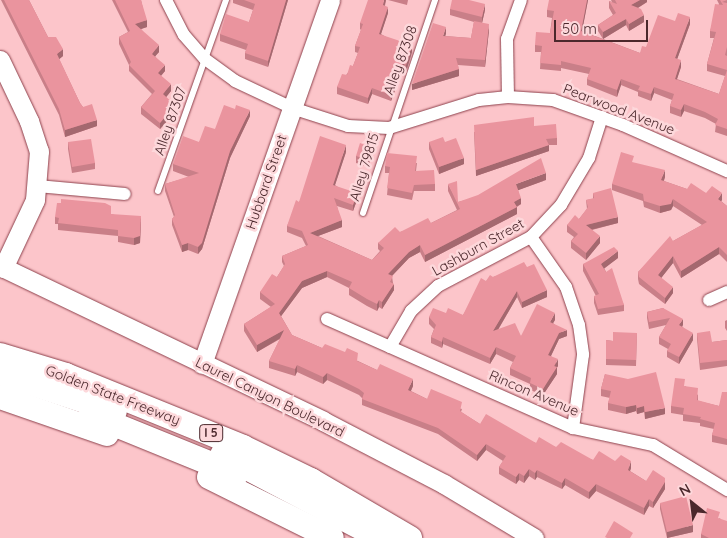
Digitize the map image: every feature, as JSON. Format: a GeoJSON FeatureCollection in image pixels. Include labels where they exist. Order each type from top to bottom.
{"type":"FeatureCollection","features":[{"type":"Feature","properties":{"kind":"highway","name":"Golden State Freeway"},"geometry":{"type":"LineString","coordinates":[[0,355],[66,375],[243,447],[311,480],[410,538]]}},
{"type":"Feature","properties":{"kind":"highway"},"geometry":{"type":"LineString","coordinates":[[0,373],[92,402],[197,444],[380,538]]}},
{"type":"Feature","properties":{"kind":"highway"},"geometry":{"type":"LineString","coordinates":[[0,383],[171,445],[272,492],[358,538]]}},
{"type":"Feature","properties":{"kind":"highway"},"geometry":{"type":"LineString","coordinates":[[0,397],[46,411],[147,449],[250,496],[332,538]]}},
{"type":"Feature","properties":{"kind":"main road","name":"Hubbard Street"},"geometry":{"type":"LineString","coordinates":[[202,364],[330,0]]}},
{"type":"Feature","properties":{"kind":"main road"},"geometry":{"type":"LineString","coordinates":[[0,60],[34,136],[38,151],[38,186],[35,200],[2,267]]}},
{"type":"Feature","properties":{"kind":"main road","name":"Laurel Canyon Boulevard"},"geometry":{"type":"LineString","coordinates":[[2,267],[444,484],[534,538]]}},
{"type":"Feature","properties":{"kind":"street","name":"Pearwood Avenue"},"geometry":{"type":"LineString","coordinates":[[166,0],[184,35],[205,59],[235,80],[292,108],[348,126],[389,128],[479,100],[508,97],[554,100],[602,118],[727,171]]}},
{"type":"Feature","properties":{"kind":"street"},"geometry":{"type":"LineString","coordinates":[[508,97],[506,39],[520,0]]}},
{"type":"Feature","properties":{"kind":"street","name":"Lashburn Street"},"geometry":{"type":"LineString","coordinates":[[390,347],[410,311],[438,286],[531,237],[561,205],[589,158],[602,118]]}},
{"type":"Feature","properties":{"kind":"street"},"geometry":{"type":"LineString","coordinates":[[38,186],[125,194]]}},
{"type":"Feature","properties":{"kind":"street"},"geometry":{"type":"LineString","coordinates":[[531,237],[566,287],[579,325],[583,355],[573,428]]}},
{"type":"Feature","properties":{"kind":"street"},"geometry":{"type":"LineString","coordinates":[[709,300],[727,292]]}},
{"type":"Feature","properties":{"kind":"street","name":"Rincon Avenue"},"geometry":{"type":"LineString","coordinates":[[328,319],[573,428],[653,445],[727,490]]}},
{"type":"Feature","properties":{"kind":"lane","name":"Alley 87307"},"geometry":{"type":"LineString","coordinates":[[158,191],[226,0]]}},
{"type":"Feature","properties":{"kind":"lane","name":"Alley 87308"},"geometry":{"type":"LineString","coordinates":[[389,128],[435,0]]}},
{"type":"Feature","properties":{"kind":"lane","name":"Alley 79815"},"geometry":{"type":"LineString","coordinates":[[363,213],[389,128]]}},
{"type":"Feature","properties":{"kind":"building"},"geometry":{"type":"Polygon","coordinates":[[[4,0],[29,0],[48,37],[56,37],[63,49],[57,54],[80,103],[83,107],[92,104],[97,120],[65,130],[59,109],[4,0]]]}},
{"type":"Feature","properties":{"kind":"building"},"geometry":{"type":"Polygon","coordinates":[[[115,0],[141,0],[147,20],[135,24],[159,45],[152,54],[165,65],[158,73],[171,84],[163,94],[175,105],[160,123],[141,107],[155,91],[129,65],[131,62],[119,37],[130,31],[115,0]]]}},
{"type":"Feature","properties":{"kind":"building"},"geometry":{"type":"Polygon","coordinates":[[[244,0],[286,0],[268,61],[245,53],[248,44],[220,34],[226,14],[249,22],[255,4],[244,0]]]}},
{"type":"Feature","properties":{"kind":"building"},"geometry":{"type":"Polygon","coordinates":[[[368,0],[384,0],[383,5],[388,7],[379,34],[412,45],[406,65],[404,60],[391,95],[372,88],[368,98],[337,87],[342,74],[347,75],[350,65],[353,66],[360,47],[355,46],[363,24],[360,23],[368,0]]]}},
{"type":"Feature","properties":{"kind":"building"},"geometry":{"type":"Polygon","coordinates":[[[452,0],[469,0],[485,4],[482,17],[450,9],[452,0]]]}},
{"type":"Feature","properties":{"kind":"building"},"geometry":{"type":"Polygon","coordinates":[[[549,0],[587,0],[581,31],[640,53],[642,46],[646,47],[658,15],[675,21],[678,13],[690,17],[675,58],[681,60],[675,79],[719,94],[727,70],[727,129],[715,125],[718,119],[705,112],[684,104],[681,110],[670,106],[674,94],[654,87],[651,94],[638,90],[640,86],[621,79],[617,90],[587,79],[591,68],[561,61],[561,65],[540,63],[542,46],[535,45],[536,32],[550,33],[554,11],[547,10],[549,0]]]}},
{"type":"Feature","properties":{"kind":"building"},"geometry":{"type":"Polygon","coordinates":[[[615,0],[640,0],[631,5],[641,9],[644,15],[629,24],[626,19],[603,32],[598,25],[616,13],[609,1],[617,4],[615,0]]]}},
{"type":"Feature","properties":{"kind":"building"},"geometry":{"type":"Polygon","coordinates":[[[720,0],[727,0],[722,2],[727,3],[727,47],[725,55],[727,56],[727,70],[707,64],[716,32],[710,31],[715,4],[723,5],[720,0]]]}},
{"type":"Feature","properties":{"kind":"building"},"geometry":{"type":"Polygon","coordinates":[[[474,21],[489,24],[485,60],[456,58],[459,69],[412,84],[433,23],[446,27],[443,36],[471,38],[474,21]]]}},
{"type":"Feature","properties":{"kind":"building"},"geometry":{"type":"Polygon","coordinates":[[[224,105],[235,109],[236,105],[250,110],[230,151],[202,243],[198,247],[188,243],[182,245],[172,219],[175,215],[165,184],[199,173],[173,164],[183,136],[199,142],[205,126],[215,129],[224,105]]]}},
{"type":"Feature","properties":{"kind":"building"},"geometry":{"type":"Polygon","coordinates":[[[534,117],[534,126],[556,124],[557,138],[546,139],[549,145],[476,170],[474,125],[534,117]]]}},
{"type":"Feature","properties":{"kind":"building"},"geometry":{"type":"Polygon","coordinates":[[[320,136],[346,145],[333,185],[357,193],[353,205],[334,198],[342,220],[310,233],[372,260],[384,248],[378,243],[395,227],[400,232],[428,218],[431,223],[460,209],[448,184],[457,181],[458,202],[478,195],[541,158],[546,173],[516,184],[521,198],[514,202],[517,207],[425,255],[420,245],[409,252],[388,274],[393,276],[390,282],[394,284],[382,302],[379,300],[377,304],[367,299],[349,288],[352,282],[327,271],[302,281],[279,313],[292,335],[322,348],[325,344],[345,352],[347,348],[358,353],[357,361],[377,370],[380,364],[413,379],[408,390],[427,399],[431,389],[462,402],[460,411],[480,424],[486,414],[536,443],[539,437],[556,447],[561,442],[593,460],[599,451],[615,461],[621,455],[631,461],[628,470],[646,481],[653,470],[665,478],[665,482],[653,502],[649,499],[644,508],[596,484],[589,492],[565,478],[562,483],[537,470],[535,473],[529,469],[524,476],[519,473],[516,477],[499,467],[506,456],[486,444],[477,455],[438,428],[362,399],[364,393],[359,389],[327,373],[323,377],[297,365],[295,369],[269,361],[284,330],[257,345],[244,324],[275,304],[260,292],[272,274],[277,277],[285,264],[282,256],[308,245],[302,231],[287,226],[296,200],[299,202],[320,136]]]}},
{"type":"Feature","properties":{"kind":"building"},"geometry":{"type":"Polygon","coordinates":[[[443,137],[445,142],[456,138],[464,158],[439,167],[429,142],[443,137]]]}},
{"type":"Feature","properties":{"kind":"building"},"geometry":{"type":"Polygon","coordinates":[[[91,139],[95,163],[72,167],[68,142],[91,139]]]}},
{"type":"Feature","properties":{"kind":"building"},"geometry":{"type":"Polygon","coordinates":[[[360,143],[372,148],[368,160],[356,156],[360,143]]]}},
{"type":"Feature","properties":{"kind":"building"},"geometry":{"type":"Polygon","coordinates":[[[621,152],[634,156],[632,162],[665,170],[661,180],[687,189],[691,183],[706,193],[712,186],[722,193],[718,199],[727,206],[727,255],[719,247],[681,271],[673,256],[658,275],[673,287],[665,298],[639,277],[638,272],[670,236],[673,241],[707,222],[673,199],[671,204],[660,206],[644,201],[643,194],[612,184],[621,152]]]}},
{"type":"Feature","properties":{"kind":"building"},"geometry":{"type":"Polygon","coordinates":[[[387,153],[417,156],[415,171],[434,170],[435,184],[414,185],[412,193],[387,188],[390,167],[385,166],[387,153]]]}},
{"type":"Feature","properties":{"kind":"building"},"geometry":{"type":"Polygon","coordinates":[[[611,188],[618,217],[586,225],[600,236],[586,253],[571,241],[578,234],[567,225],[575,215],[579,219],[588,207],[586,200],[594,198],[593,193],[611,188]]]}},
{"type":"Feature","properties":{"kind":"building"},"geometry":{"type":"Polygon","coordinates":[[[61,199],[105,203],[111,206],[111,214],[141,216],[140,236],[134,238],[118,236],[118,230],[58,223],[59,218],[55,217],[57,203],[61,203],[61,199]]]}},
{"type":"Feature","properties":{"kind":"building"},"geometry":{"type":"Polygon","coordinates":[[[614,247],[618,251],[601,264],[606,272],[612,268],[624,305],[598,309],[594,296],[599,294],[583,264],[614,247]]]}},
{"type":"Feature","properties":{"kind":"building"},"geometry":{"type":"Polygon","coordinates":[[[524,262],[527,267],[534,264],[547,290],[522,302],[517,291],[493,331],[515,323],[521,336],[537,304],[555,313],[550,322],[567,330],[559,333],[548,355],[558,359],[554,366],[557,367],[543,389],[530,383],[531,378],[510,368],[516,356],[496,347],[490,358],[443,337],[442,342],[431,337],[436,325],[429,317],[433,308],[446,313],[448,308],[463,315],[481,278],[486,281],[490,275],[493,277],[524,262]]]}},
{"type":"Feature","properties":{"kind":"building"},"geometry":{"type":"Polygon","coordinates":[[[663,308],[683,319],[679,325],[693,333],[679,357],[667,351],[671,344],[659,337],[670,318],[649,322],[647,312],[663,308]]]}},
{"type":"Feature","properties":{"kind":"building"},"geometry":{"type":"Polygon","coordinates":[[[710,331],[712,342],[727,340],[727,360],[700,363],[697,333],[710,331]]]}},
{"type":"Feature","properties":{"kind":"building"},"geometry":{"type":"Polygon","coordinates":[[[613,332],[637,333],[636,360],[606,359],[606,340],[613,341],[613,332]]]}},
{"type":"Feature","properties":{"kind":"building"},"geometry":{"type":"Polygon","coordinates":[[[656,372],[665,408],[645,412],[644,406],[637,408],[636,405],[626,407],[608,403],[611,391],[601,389],[605,374],[628,379],[656,372]]]}},
{"type":"Feature","properties":{"kind":"building"},"geometry":{"type":"Polygon","coordinates":[[[675,378],[685,379],[684,386],[698,388],[697,400],[719,406],[722,392],[727,392],[727,439],[712,435],[715,423],[700,419],[701,417],[683,414],[684,408],[671,406],[675,378]]]}},
{"type":"Feature","properties":{"kind":"building"},"geometry":{"type":"Polygon","coordinates":[[[686,496],[693,525],[667,532],[660,503],[686,496]]]}},
{"type":"Feature","properties":{"kind":"building"},"geometry":{"type":"Polygon","coordinates":[[[707,508],[720,512],[718,518],[727,521],[727,538],[709,538],[701,534],[707,508]]]}},
{"type":"Feature","properties":{"kind":"building"},"geometry":{"type":"Polygon","coordinates":[[[614,521],[633,533],[630,538],[605,537],[614,521]]]}}]}
